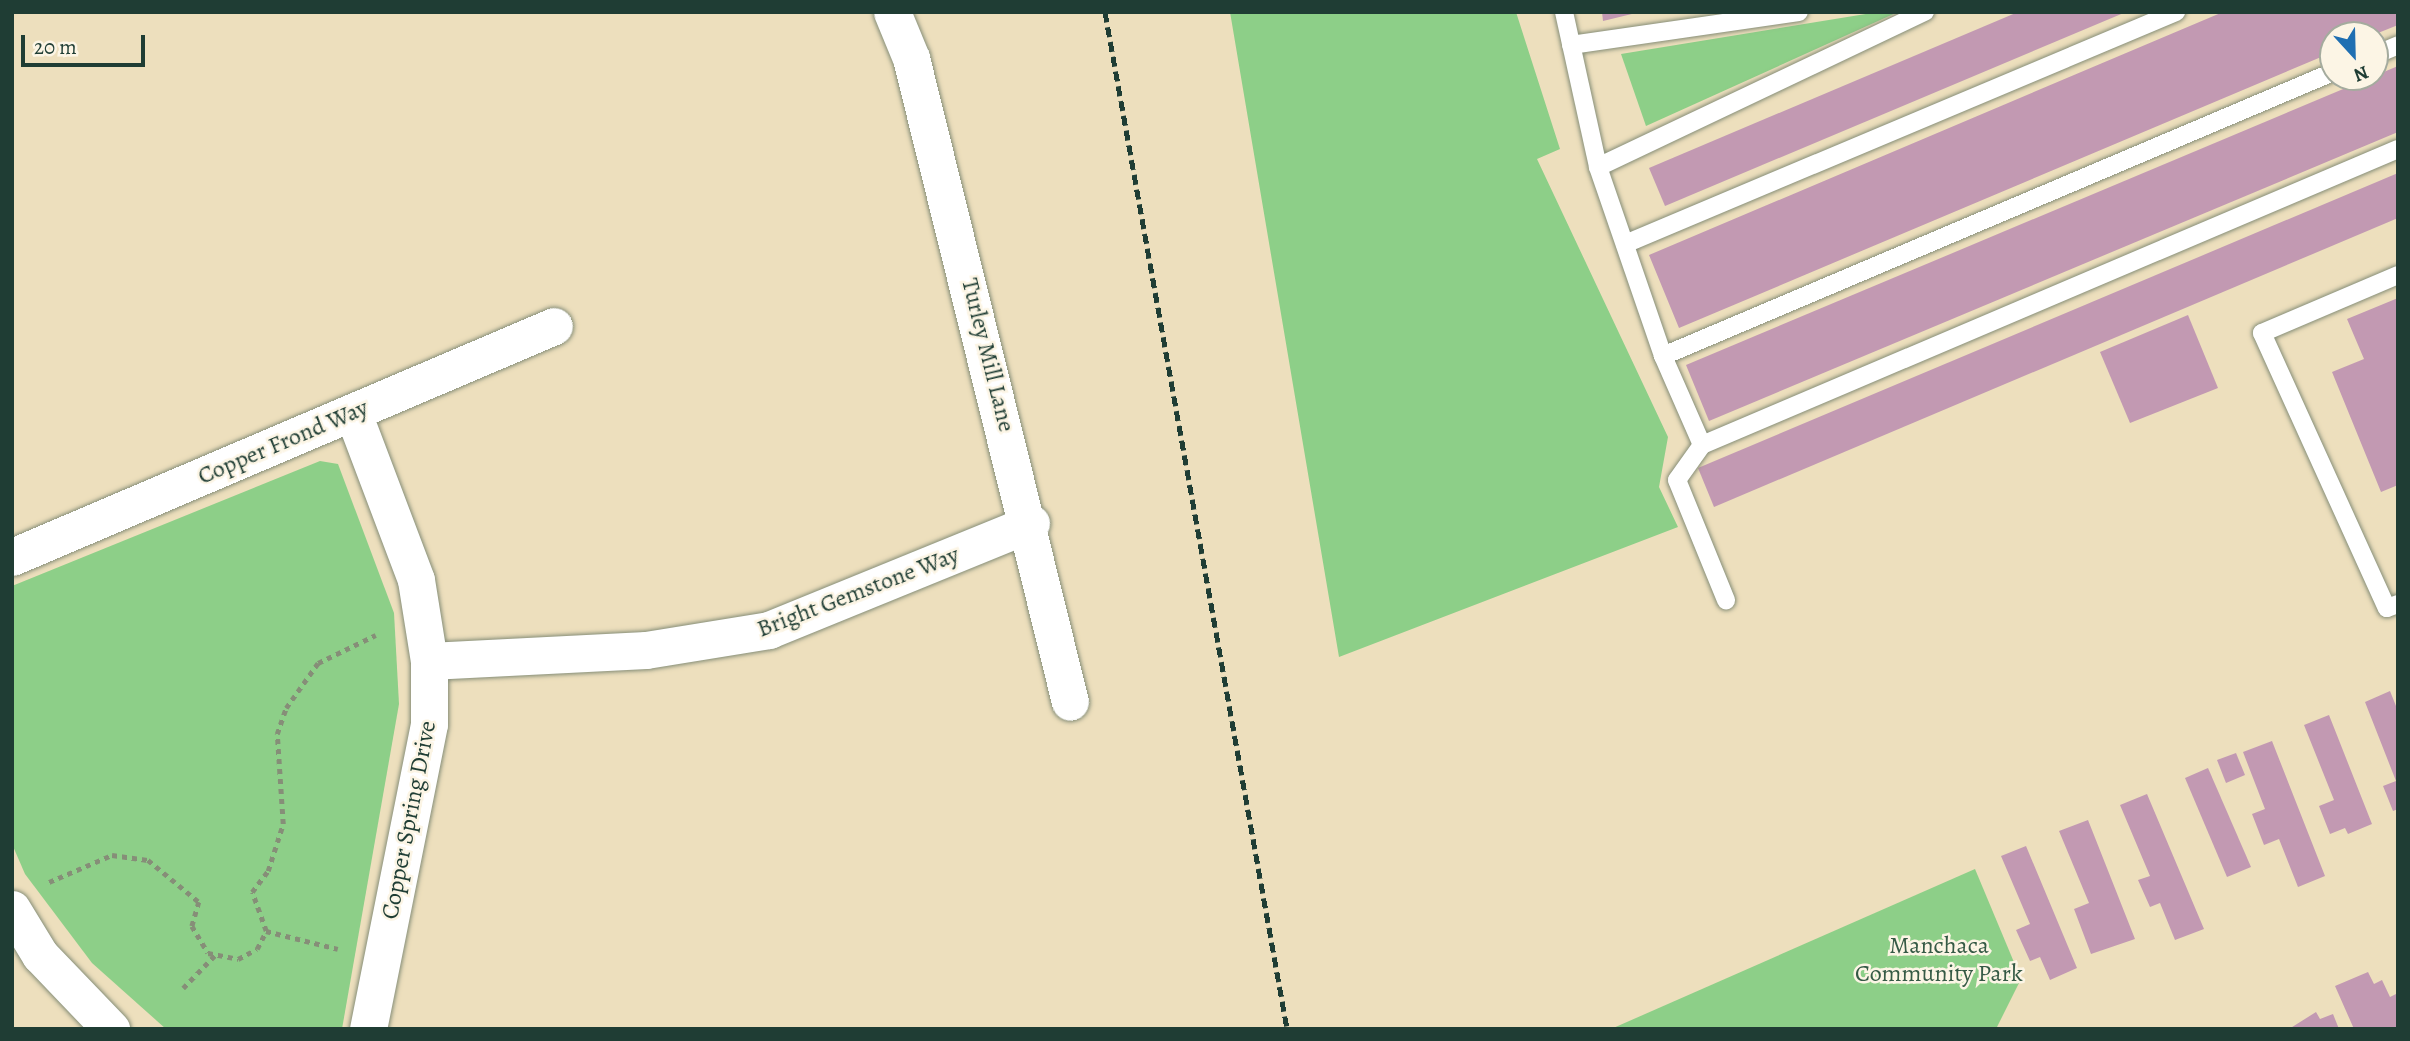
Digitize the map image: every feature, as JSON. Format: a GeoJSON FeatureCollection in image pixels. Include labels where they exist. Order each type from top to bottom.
{"type":"FeatureCollection","features":[{"type":"Feature","properties":{"kind":"street","name":"Turley Mill Lane"},"geometry":{"type":"LineString","coordinates":[[892,12],[911,58],[1031,523],[1070,702]]}},
{"type":"Feature","properties":{"kind":"street","name":"Copper Frond Way"},"geometry":{"type":"LineString","coordinates":[[12,557],[554,326]]}},
{"type":"Feature","properties":{"kind":"street","name":"Copper Spring Drive"},"geometry":{"type":"LineString","coordinates":[[352,413],[416,580],[429,661],[429,724],[368,1029]]}},
{"type":"Feature","properties":{"kind":"street","name":"Bright Gemstone Way"},"geometry":{"type":"LineString","coordinates":[[429,661],[658,649],[769,630],[1031,523]]}},
{"type":"Feature","properties":{"kind":"street"},"geometry":{"type":"LineString","coordinates":[[12,909],[40,955],[111,1029]]}},
{"type":"Feature","properties":{"kind":"lane"},"geometry":{"type":"LineString","coordinates":[[1564,12],[1598,167],[1663,356],[1702,445]]}},
{"type":"Feature","properties":{"kind":"lane"},"geometry":{"type":"LineString","coordinates":[[1571,46],[1799,12]]}},
{"type":"Feature","properties":{"kind":"lane"},"geometry":{"type":"LineString","coordinates":[[1598,167],[1924,12]]}},
{"type":"Feature","properties":{"kind":"lane"},"geometry":{"type":"LineString","coordinates":[[1625,244],[2176,12]]}},
{"type":"Feature","properties":{"kind":"lane"},"geometry":{"type":"LineString","coordinates":[[1663,356],[2319,78]]}},
{"type":"Feature","properties":{"kind":"lane"},"geometry":{"type":"LineString","coordinates":[[1726,600],[1677,480],[1702,445],[2398,149]]}},
{"type":"Feature","properties":{"kind":"lane"},"geometry":{"type":"LineString","coordinates":[[2398,275],[2262,333],[2387,608],[2398,604]]}},
{"type":"Feature","properties":{"kind":"path"},"geometry":{"type":"LineString","coordinates":[[49,882],[112,855],[148,860],[199,902],[192,926],[215,955],[238,959],[257,949],[266,931],[252,892],[268,872],[283,824],[277,734],[286,708],[318,663],[376,635]]}},
{"type":"Feature","properties":{"kind":"path"},"geometry":{"type":"LineString","coordinates":[[266,931],[338,949]]}},
{"type":"Feature","properties":{"kind":"path"},"geometry":{"type":"LineString","coordinates":[[183,988],[215,955]]}},
{"type":"Feature","properties":{"kind":"green space"},"geometry":{"type":"Polygon","coordinates":[[[1230,12],[1516,12],[1560,149],[1537,159],[1668,437],[1659,487],[1678,527],[1339,657],[1230,12]]]}},
{"type":"Feature","properties":{"kind":"green space"},"geometry":{"type":"Polygon","coordinates":[[[1878,12],[1898,12],[1646,126],[1621,54],[1878,12]]]}},
{"type":"Feature","properties":{"kind":"green space"},"geometry":{"type":"Polygon","coordinates":[[[320,461],[338,464],[394,613],[399,704],[342,1029],[166,1029],[92,963],[25,874],[12,844],[12,586],[320,461]]]}},
{"type":"Feature","properties":{"kind":"green space","name":"Manchaca Community Park"},"geometry":{"type":"Polygon","coordinates":[[[1975,869],[2021,979],[1996,1029],[1611,1029],[1975,869]]]}},
{"type":"Feature","properties":{"kind":"building"},"geometry":{"type":"Polygon","coordinates":[[[1602,12],[1636,12],[1636,13],[1603,21],[1602,12]]]}},
{"type":"Feature","properties":{"kind":"building"},"geometry":{"type":"Polygon","coordinates":[[[2018,12],[2126,12],[1665,206],[1649,168],[2018,12]]]}},
{"type":"Feature","properties":{"kind":"building"},"geometry":{"type":"Polygon","coordinates":[[[2223,12],[2398,12],[2398,25],[2389,29],[2389,21],[2319,21],[2319,58],[1679,328],[1649,255],[2223,12]]]}},
{"type":"Feature","properties":{"kind":"building"},"geometry":{"type":"Polygon","coordinates":[[[2398,66],[2398,132],[1709,421],[1686,365],[2338,91],[2389,91],[2389,70],[2398,66]]]}},
{"type":"Feature","properties":{"kind":"building"},"geometry":{"type":"Polygon","coordinates":[[[2398,173],[2398,218],[1714,507],[1698,468],[2398,173]]]}},
{"type":"Feature","properties":{"kind":"building"},"geometry":{"type":"Polygon","coordinates":[[[2398,298],[2398,485],[2381,492],[2332,372],[2364,359],[2347,319],[2398,298]]]}},
{"type":"Feature","properties":{"kind":"building"},"geometry":{"type":"Polygon","coordinates":[[[2188,315],[2218,388],[2130,423],[2100,352],[2188,315]]]}},
{"type":"Feature","properties":{"kind":"building"},"geometry":{"type":"Polygon","coordinates":[[[2390,691],[2398,711],[2398,809],[2393,811],[2383,786],[2396,781],[2365,702],[2390,691]]]}},
{"type":"Feature","properties":{"kind":"building"},"geometry":{"type":"Polygon","coordinates":[[[2329,715],[2372,824],[2348,834],[2345,828],[2330,834],[2319,806],[2334,800],[2304,725],[2329,715]]]}},
{"type":"Feature","properties":{"kind":"building"},"geometry":{"type":"Polygon","coordinates":[[[2272,741],[2325,876],[2298,887],[2279,839],[2264,845],[2252,814],[2265,809],[2243,752],[2272,741]]]}},
{"type":"Feature","properties":{"kind":"building"},"geometry":{"type":"Polygon","coordinates":[[[2236,753],[2245,775],[2226,783],[2217,760],[2236,753]]]}},
{"type":"Feature","properties":{"kind":"building"},"geometry":{"type":"Polygon","coordinates":[[[2208,768],[2251,867],[2227,877],[2185,778],[2208,768]]]}},
{"type":"Feature","properties":{"kind":"building"},"geometry":{"type":"Polygon","coordinates":[[[2147,794],[2204,929],[2175,940],[2160,903],[2150,907],[2138,880],[2150,876],[2120,805],[2147,794]]]}},
{"type":"Feature","properties":{"kind":"building"},"geometry":{"type":"Polygon","coordinates":[[[2088,820],[2135,939],[2091,954],[2074,909],[2089,903],[2059,831],[2088,820]]]}},
{"type":"Feature","properties":{"kind":"building"},"geometry":{"type":"Polygon","coordinates":[[[2026,846],[2077,968],[2050,980],[2040,957],[2030,961],[2016,930],[2030,924],[2001,856],[2026,846]]]}},
{"type":"Feature","properties":{"kind":"building"},"geometry":{"type":"Polygon","coordinates":[[[2368,972],[2374,984],[2382,980],[2390,997],[2398,993],[2398,1029],[2354,1029],[2335,986],[2368,972]]]}},
{"type":"Feature","properties":{"kind":"building"},"geometry":{"type":"Polygon","coordinates":[[[2316,1012],[2320,1019],[2333,1014],[2339,1029],[2289,1029],[2316,1012]]]}},
{"type":"Feature","properties":{"kind":"railway"},"geometry":{"type":"LineString","coordinates":[[1105,12],[1287,1029]]}}]}
